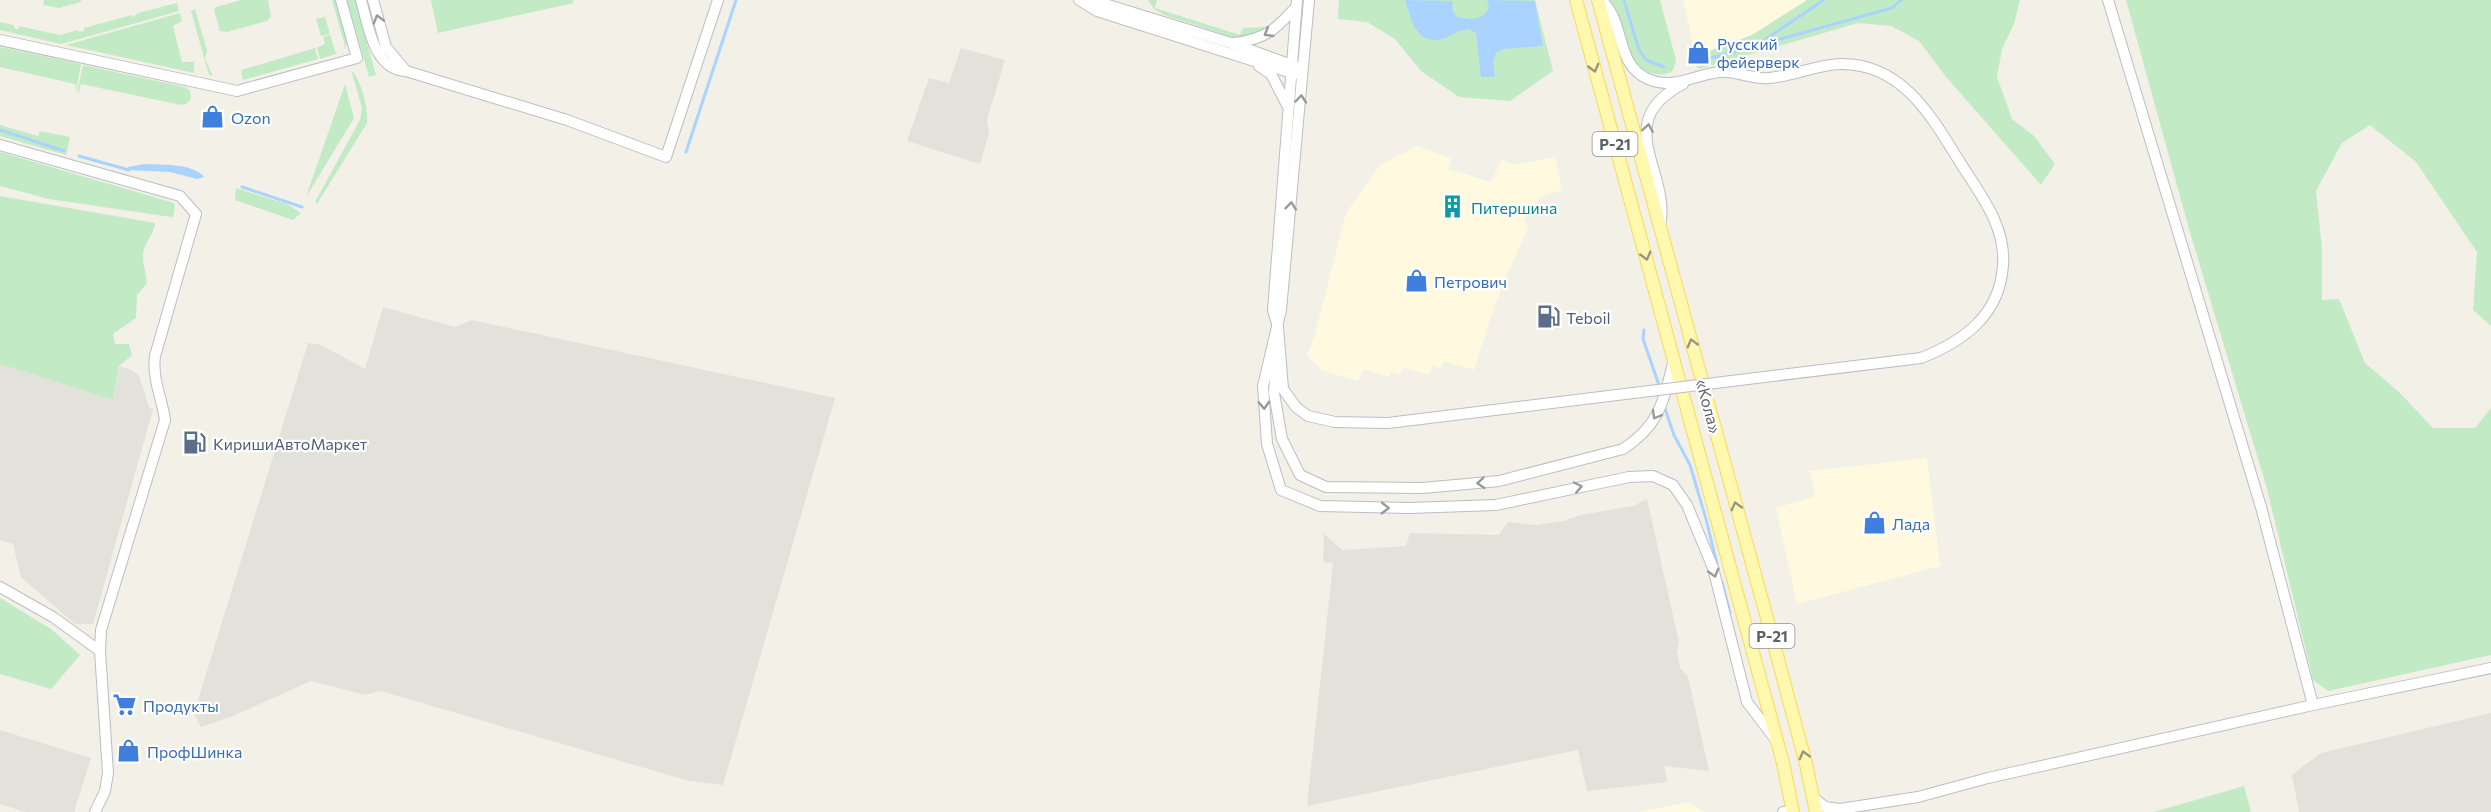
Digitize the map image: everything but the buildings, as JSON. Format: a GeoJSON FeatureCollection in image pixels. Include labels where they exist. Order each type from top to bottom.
{"type":"FeatureCollection","features":[{"type":"Feature","properties":{"kind":"main road","name":"«Кола»"},"geometry":{"type":"LineString","coordinates":[[1576,0],[1777,740],[1789,812]]}},
{"type":"Feature","properties":{"kind":"main road","name":"«Кола»"},"geometry":{"type":"LineString","coordinates":[[1600,0],[1780,666],[1816,812]]}},
{"type":"Feature","properties":{"kind":"street"},"geometry":{"type":"LineString","coordinates":[[0,40],[237,91],[357,58],[341,0]]}},
{"type":"Feature","properties":{"kind":"street"},"geometry":{"type":"LineString","coordinates":[[361,0],[374,43],[381,57],[396,71],[406,71],[567,120],[666,157],[718,0]]}},
{"type":"Feature","properties":{"kind":"street"},"geometry":{"type":"LineString","coordinates":[[373,0],[386,47],[406,71]]}},
{"type":"Feature","properties":{"kind":"street"},"geometry":{"type":"LineString","coordinates":[[1079,0],[1097,11],[1131,22],[1291,68]]}},
{"type":"Feature","properties":{"kind":"street"},"geometry":{"type":"LineString","coordinates":[[1309,0],[1304,74],[1278,327],[1274,393],[1282,439],[1300,475],[1326,487],[1423,488],[1499,481],[1623,449],[1639,439],[1659,414],[1674,360]]}},
{"type":"Feature","properties":{"kind":"street"},"geometry":{"type":"LineString","coordinates":[[1297,4],[1273,310],[1278,327],[1283,389],[1296,407],[1308,416],[1335,422],[1388,423],[1921,358],[1942,350],[1982,321],[1994,303],[2002,280],[2003,260],[2000,236],[1992,213],[1929,112],[1912,93],[1881,72],[1840,64],[1767,78],[1720,72],[1672,84],[1661,82],[1638,73],[1624,54],[1610,8],[1600,0]]}},
{"type":"Feature","properties":{"kind":"street"},"geometry":{"type":"LineString","coordinates":[[2108,0],[2258,496],[2313,705]]}},
{"type":"Feature","properties":{"kind":"street"},"geometry":{"type":"LineString","coordinates":[[1101,1],[1124,4],[1184,30],[1231,43],[1304,74]]}},
{"type":"Feature","properties":{"kind":"street"},"geometry":{"type":"LineString","coordinates":[[1124,4],[1131,22]]}},
{"type":"Feature","properties":{"kind":"street"},"geometry":{"type":"LineString","coordinates":[[1231,43],[1252,40],[1271,33],[1297,4]]}},
{"type":"Feature","properties":{"kind":"street"},"geometry":{"type":"LineString","coordinates":[[1243,56],[1271,74],[1286,100],[1288,111]]}},
{"type":"Feature","properties":{"kind":"street"},"geometry":{"type":"LineString","coordinates":[[1660,226],[1663,212],[1646,145],[1648,125],[1654,106],[1661,98],[1691,80]]}},
{"type":"Feature","properties":{"kind":"street"},"geometry":{"type":"LineString","coordinates":[[0,145],[180,196],[196,214],[155,356],[154,376],[163,404],[165,420],[101,630],[100,651],[108,773],[105,791],[95,812]]}},
{"type":"Feature","properties":{"kind":"street"},"geometry":{"type":"LineString","coordinates":[[1278,327],[1263,387],[1267,444],[1281,490],[1320,506],[1409,508],[1496,505],[1629,477],[1653,476],[1673,485],[1688,505],[1713,568],[1747,702],[1777,740]]}},
{"type":"Feature","properties":{"kind":"street"},"geometry":{"type":"LineString","coordinates":[[0,587],[53,617],[100,651]]}},
{"type":"Feature","properties":{"kind":"street"},"geometry":{"type":"LineString","coordinates":[[1813,797],[1825,807],[1836,811],[1918,797],[1977,780],[2491,668]]}},
{"type":"Feature","properties":{"kind":"shaded area"},"geometry":{"type":"Polygon","coordinates":[[[1683,0],[1807,0],[1752,35],[1696,56],[1683,0]]]}},
{"type":"Feature","properties":{"kind":"shaded area"},"geometry":{"type":"Polygon","coordinates":[[[961,48],[1005,60],[987,119],[989,133],[980,164],[907,141],[929,78],[949,83],[961,48]]]}},
{"type":"Feature","properties":{"kind":"shaded area","name":"Петрович"},"geometry":{"type":"Polygon","coordinates":[[[1417,146],[1451,158],[1448,169],[1491,182],[1502,160],[1515,165],[1555,157],[1562,190],[1544,195],[1526,211],[1524,221],[1528,227],[1495,304],[1474,370],[1444,361],[1441,369],[1432,366],[1429,375],[1403,367],[1400,375],[1391,372],[1389,377],[1364,369],[1358,381],[1321,370],[1307,355],[1314,338],[1346,213],[1381,164],[1417,146]]]}},
{"type":"Feature","properties":{"kind":"shaded area"},"geometry":{"type":"Polygon","coordinates":[[[383,307],[455,327],[472,320],[835,398],[723,785],[689,781],[381,691],[365,695],[311,681],[233,716],[201,727],[194,713],[308,343],[321,345],[365,369],[383,307]]]}},
{"type":"Feature","properties":{"kind":"shaded area"},"geometry":{"type":"Polygon","coordinates":[[[0,364],[113,400],[120,366],[134,371],[139,376],[149,407],[153,409],[93,624],[75,624],[21,577],[13,544],[0,540],[0,364]]]}},
{"type":"Feature","properties":{"kind":"shaded area"},"geometry":{"type":"Polygon","coordinates":[[[1927,458],[1940,566],[1797,604],[1776,508],[1815,496],[1810,471],[1927,458]]]}},
{"type":"Feature","properties":{"kind":"shaded area"},"geometry":{"type":"Polygon","coordinates":[[[1647,499],[1679,642],[1677,651],[1680,668],[1688,677],[1709,771],[1664,766],[1667,782],[1587,791],[1578,750],[1307,806],[1333,563],[1323,562],[1324,534],[1342,550],[1406,546],[1410,533],[1499,535],[1508,522],[1536,525],[1564,521],[1580,515],[1633,506],[1647,499]]]}},
{"type":"Feature","properties":{"kind":"shaded area"},"geometry":{"type":"Polygon","coordinates":[[[2491,713],[2491,812],[2299,812],[2292,775],[2321,753],[2491,713]]]}},
{"type":"Feature","properties":{"kind":"shaded area"},"geometry":{"type":"Polygon","coordinates":[[[0,730],[91,758],[74,812],[25,812],[0,804],[0,730]]]}},
{"type":"Feature","properties":{"kind":"shaded area"},"geometry":{"type":"Polygon","coordinates":[[[1689,802],[1704,812],[1639,812],[1689,802]]]}},
{"type":"Feature","properties":{"kind":"green space"},"geometry":{"type":"Polygon","coordinates":[[[44,0],[81,0],[81,2],[59,8],[43,5],[44,0]]]}},
{"type":"Feature","properties":{"kind":"green space"},"geometry":{"type":"Polygon","coordinates":[[[241,0],[268,0],[271,17],[267,21],[227,32],[220,31],[214,10],[216,7],[241,0]]]}},
{"type":"Feature","properties":{"kind":"green space"},"geometry":{"type":"Polygon","coordinates":[[[332,0],[336,0],[346,37],[346,50],[332,0]]]}},
{"type":"Feature","properties":{"kind":"green space"},"geometry":{"type":"Polygon","coordinates":[[[347,0],[355,0],[376,75],[369,77],[347,0]]]}},
{"type":"Feature","properties":{"kind":"green space"},"geometry":{"type":"Polygon","coordinates":[[[431,0],[573,0],[574,3],[438,33],[431,0]]]}},
{"type":"Feature","properties":{"kind":"green space"},"geometry":{"type":"Polygon","coordinates":[[[1148,0],[1157,0],[1155,8],[1240,35],[1243,28],[1264,27],[1266,31],[1242,38],[1232,37],[1164,15],[1154,9],[1148,0]]]}},
{"type":"Feature","properties":{"kind":"green space"},"geometry":{"type":"Polygon","coordinates":[[[1339,0],[1535,0],[1553,71],[1510,101],[1459,97],[1421,71],[1395,39],[1367,22],[1338,19],[1339,0]]]}},
{"type":"Feature","properties":{"kind":"green space"},"geometry":{"type":"Polygon","coordinates":[[[1610,0],[1660,0],[1676,60],[1671,72],[1653,73],[1642,68],[1633,60],[1616,24],[1610,0]]]}},
{"type":"Feature","properties":{"kind":"green space"},"geometry":{"type":"Polygon","coordinates":[[[1807,0],[2020,0],[2014,24],[2002,49],[1997,77],[2012,119],[2034,136],[2055,164],[2041,185],[1946,77],[1919,41],[1891,26],[1858,23],[1699,69],[1692,62],[1696,56],[1752,35],[1807,0]]]}},
{"type":"Feature","properties":{"kind":"green space"},"geometry":{"type":"Polygon","coordinates":[[[2126,0],[2491,0],[2491,326],[2473,310],[2477,252],[2416,162],[2370,125],[2342,143],[2316,191],[2322,248],[2322,300],[2339,299],[2365,363],[2399,392],[2433,428],[2475,428],[2491,408],[2491,655],[2328,691],[2313,680],[2267,489],[2189,229],[2126,0]]]}},
{"type":"Feature","properties":{"kind":"green space"},"geometry":{"type":"Polygon","coordinates":[[[177,3],[179,11],[61,44],[0,30],[0,22],[14,25],[14,28],[19,29],[19,26],[60,35],[78,30],[79,32],[84,31],[84,28],[132,15],[133,17],[138,13],[177,3]]]}},
{"type":"Feature","properties":{"kind":"green space"},"geometry":{"type":"Polygon","coordinates":[[[195,9],[207,51],[205,59],[213,76],[209,75],[191,11],[195,9]]]}},
{"type":"Feature","properties":{"kind":"green space"},"geometry":{"type":"Polygon","coordinates":[[[180,13],[182,21],[173,26],[182,62],[194,62],[194,73],[66,45],[180,13]]]}},
{"type":"Feature","properties":{"kind":"green space"},"geometry":{"type":"Polygon","coordinates":[[[325,17],[330,34],[321,36],[316,19],[325,17]]]}},
{"type":"Feature","properties":{"kind":"green space"},"geometry":{"type":"Polygon","coordinates":[[[330,35],[336,54],[320,59],[317,48],[325,44],[323,37],[330,35]]]}},
{"type":"Feature","properties":{"kind":"green space"},"geometry":{"type":"Polygon","coordinates":[[[0,47],[81,64],[76,91],[75,84],[0,67],[0,47]]]}},
{"type":"Feature","properties":{"kind":"green space"},"geometry":{"type":"Polygon","coordinates":[[[315,48],[318,59],[243,80],[241,70],[315,48]]]}},
{"type":"Feature","properties":{"kind":"green space"},"geometry":{"type":"Polygon","coordinates":[[[83,65],[185,87],[190,91],[191,99],[181,105],[81,84],[77,92],[83,65]]]}},
{"type":"Feature","properties":{"kind":"green space"},"geometry":{"type":"Polygon","coordinates":[[[351,70],[364,95],[367,123],[317,204],[315,202],[360,120],[362,108],[351,70]]]}},
{"type":"Feature","properties":{"kind":"green space"},"geometry":{"type":"Polygon","coordinates":[[[345,84],[354,118],[306,197],[345,84]]]}},
{"type":"Feature","properties":{"kind":"green space"},"geometry":{"type":"Polygon","coordinates":[[[0,125],[38,136],[40,131],[70,137],[66,155],[0,136],[0,125]]]}},
{"type":"Feature","properties":{"kind":"green space"},"geometry":{"type":"Polygon","coordinates":[[[0,152],[174,203],[173,217],[49,199],[0,186],[0,152]]]}},
{"type":"Feature","properties":{"kind":"green space"},"geometry":{"type":"Polygon","coordinates":[[[236,188],[287,204],[301,213],[293,220],[235,200],[236,188]]]}},
{"type":"Feature","properties":{"kind":"green space"},"geometry":{"type":"Polygon","coordinates":[[[0,196],[155,223],[143,253],[147,283],[137,295],[136,318],[113,334],[115,344],[129,344],[132,355],[119,366],[113,400],[0,364],[0,196]]]}},
{"type":"Feature","properties":{"kind":"green space"},"geometry":{"type":"Polygon","coordinates":[[[0,598],[51,629],[80,655],[51,689],[0,674],[0,598]]]}},
{"type":"Feature","properties":{"kind":"green space"},"geometry":{"type":"Polygon","coordinates":[[[2244,786],[2251,812],[2154,812],[2244,786]]]}},
{"type":"Feature","properties":{"kind":"water"},"geometry":{"type":"Polygon","coordinates":[[[1405,0],[1452,1],[1453,11],[1457,17],[1472,19],[1486,12],[1489,8],[1487,0],[1535,1],[1543,46],[1504,49],[1496,53],[1493,61],[1495,77],[1481,77],[1476,33],[1469,29],[1443,39],[1427,39],[1416,29],[1405,0]]]}},
{"type":"Feature","properties":{"kind":"water"},"geometry":{"type":"Polygon","coordinates":[[[145,164],[185,167],[199,172],[204,177],[197,179],[170,172],[128,170],[128,167],[145,164]]]}},
{"type":"Feature","properties":{"kind":"waterway"},"geometry":{"type":"LineString","coordinates":[[686,152],[736,0]]}},
{"type":"Feature","properties":{"kind":"waterway"},"geometry":{"type":"LineString","coordinates":[[1624,0],[1639,50],[1646,60],[1664,67]]}},
{"type":"Feature","properties":{"kind":"waterway"},"geometry":{"type":"LineString","coordinates":[[1760,43],[1824,0]]}},
{"type":"Feature","properties":{"kind":"waterway"},"geometry":{"type":"LineString","coordinates":[[1697,62],[1892,8],[1901,0]]}},
{"type":"Feature","properties":{"kind":"waterway"},"geometry":{"type":"LineString","coordinates":[[0,130],[64,151]]}},
{"type":"Feature","properties":{"kind":"waterway"},"geometry":{"type":"LineString","coordinates":[[79,156],[129,170]]}},
{"type":"Feature","properties":{"kind":"waterway"},"geometry":{"type":"LineString","coordinates":[[242,187],[302,207]]}},
{"type":"Feature","properties":{"kind":"waterway"},"geometry":{"type":"LineString","coordinates":[[1644,330],[1643,339],[1660,388]]}},
{"type":"Feature","properties":{"kind":"waterway"},"geometry":{"type":"LineString","coordinates":[[1664,406],[1674,435],[1690,465],[1717,564]]}},
{"type":"Feature","properties":{"kind":"waterway"},"geometry":{"type":"LineString","coordinates":[[1722,582],[1730,613]]}},
{"type":"Feature","properties":{"kind":"place","name":"Русский фейерверк"},"geometry":{"type":"Point","coordinates":[1699,52]}},
{"type":"Feature","properties":{"kind":"place","name":"Ozon"},"geometry":{"type":"Point","coordinates":[213,117]}},
{"type":"Feature","properties":{"kind":"place","name":"Питершина"},"geometry":{"type":"Point","coordinates":[1453,207]}},
{"type":"Feature","properties":{"kind":"place","name":"Петрович"},"geometry":{"type":"Point","coordinates":[1416,281]}},
{"type":"Feature","properties":{"kind":"place","name":"Teboil"},"geometry":{"type":"Point","coordinates":[1548,317]}},
{"type":"Feature","properties":{"kind":"place","name":"КиришиАвтоМаркет"},"geometry":{"type":"Point","coordinates":[195,443]}},
{"type":"Feature","properties":{"kind":"place","name":"Лада"},"geometry":{"type":"Point","coordinates":[1874,523]}},
{"type":"Feature","properties":{"kind":"place","name":"Продукты"},"geometry":{"type":"Point","coordinates":[125,705]}},
{"type":"Feature","properties":{"kind":"place","name":"ПрофШинка"},"geometry":{"type":"Point","coordinates":[129,751]}}]}
